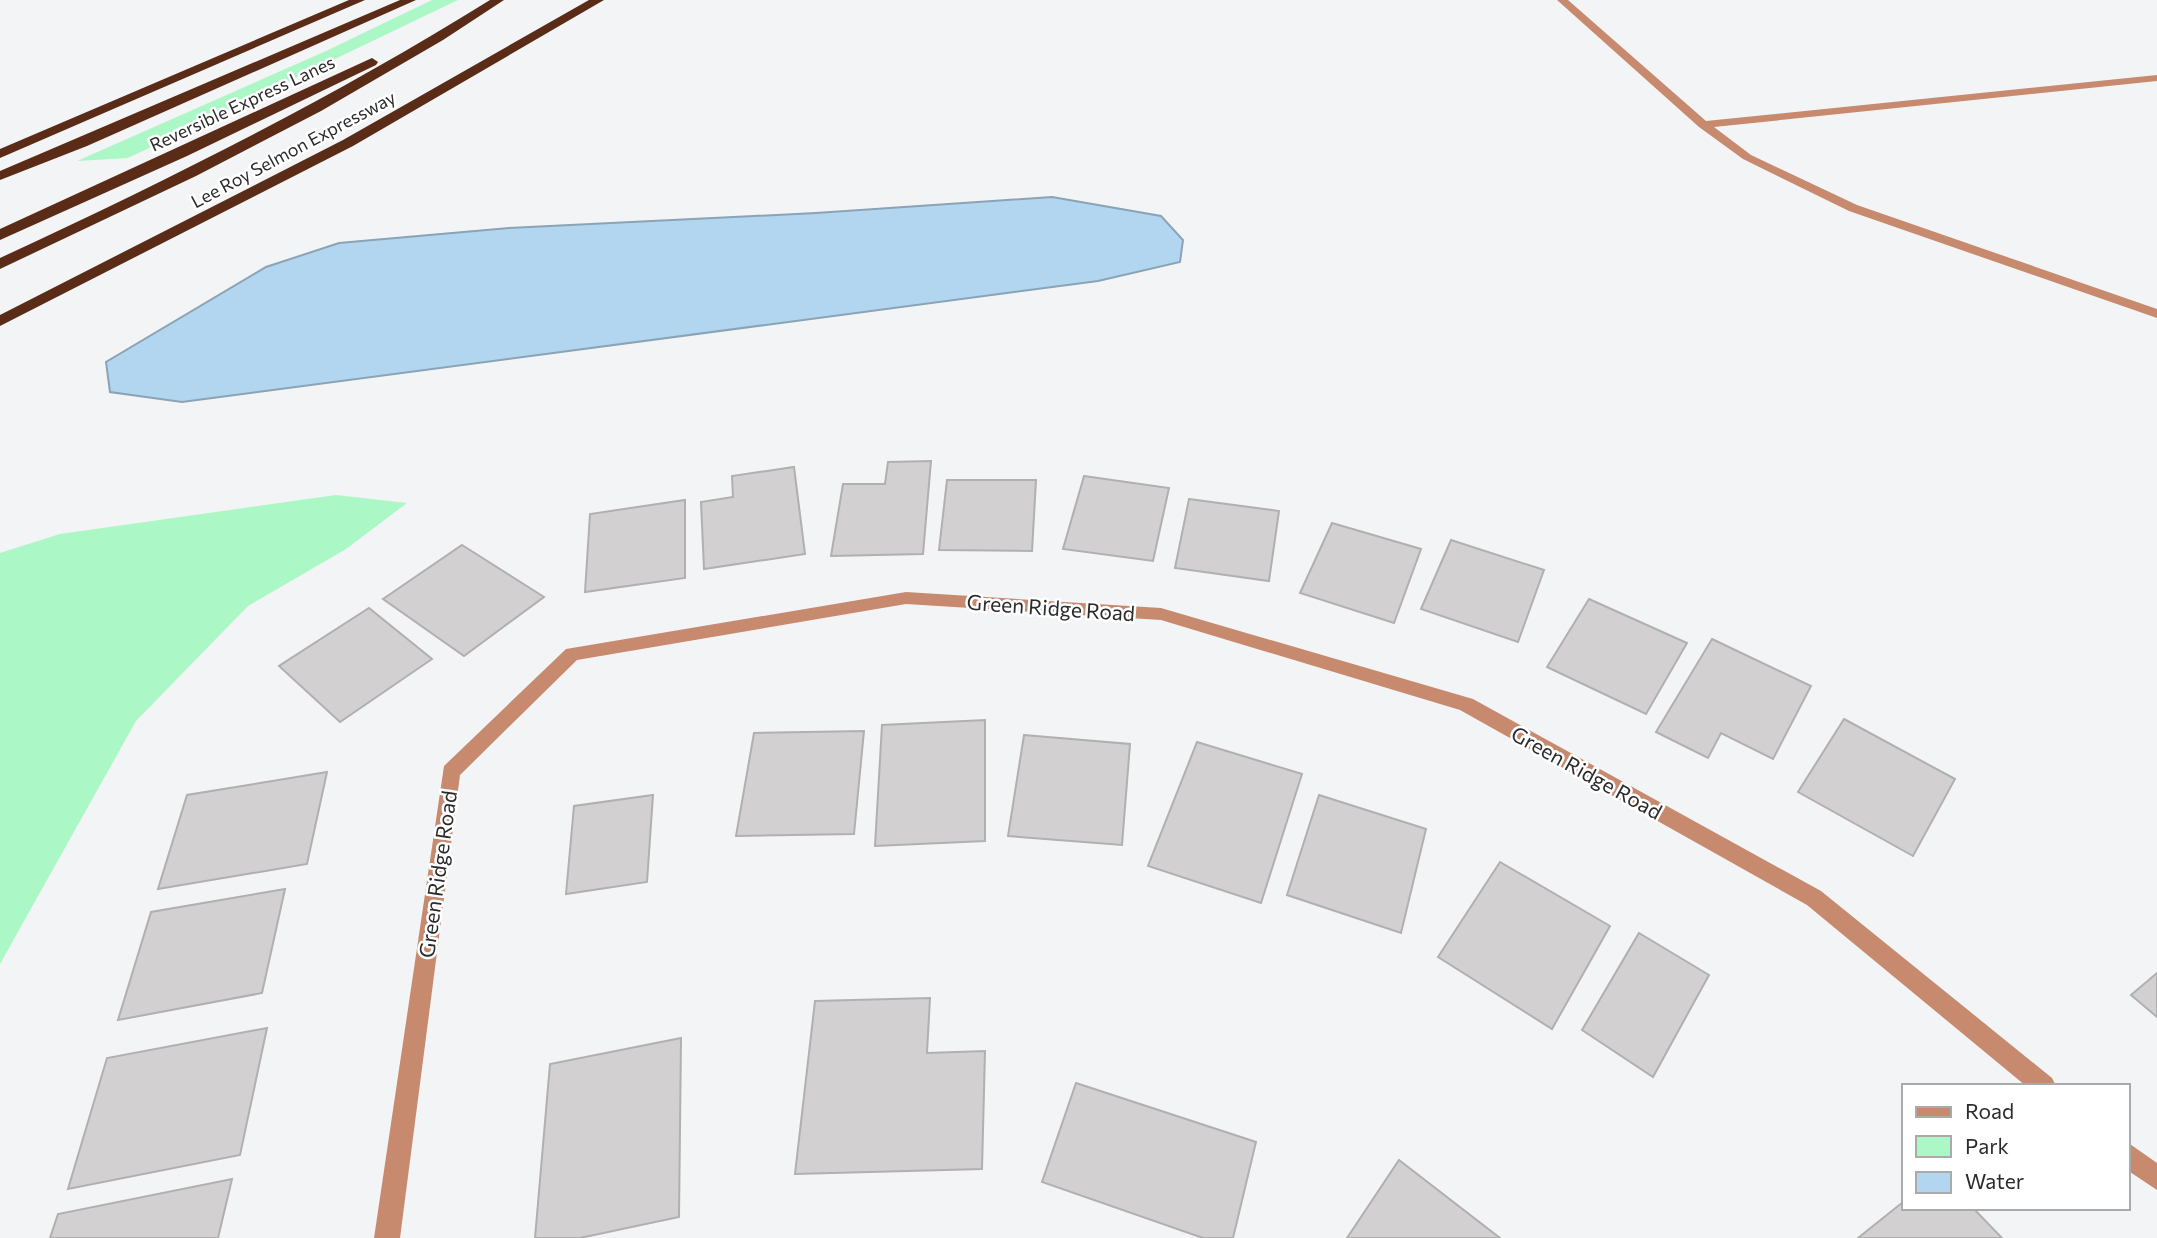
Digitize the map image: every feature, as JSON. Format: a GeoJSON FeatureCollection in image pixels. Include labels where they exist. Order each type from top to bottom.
{"type":"FeatureCollection","features":[{"type":"Feature","properties":{"kind":"highway"},"geometry":{"type":"LineString","coordinates":[[324,15],[349,0]]}},
{"type":"Feature","properties":{"kind":"highway"},"geometry":{"type":"LineString","coordinates":[[0,155],[359,0]]}},
{"type":"Feature","properties":{"kind":"highway"},"geometry":{"type":"LineString","coordinates":[[0,176],[299,51],[410,0]]}},
{"type":"Feature","properties":{"kind":"highway"},"geometry":{"type":"LineString","coordinates":[[0,264],[236,150],[384,71],[498,0]]}},
{"type":"Feature","properties":{"kind":"highway","name":"Reversible Express Lanes"},"geometry":{"type":"LineString","coordinates":[[0,236],[182,153],[498,0]]}},
{"type":"Feature","properties":{"kind":"highway","name":"Lee Roy Selmon Expressway"},"geometry":{"type":"LineString","coordinates":[[0,321],[348,143],[569,18],[604,1]]}},
{"type":"Feature","properties":{"kind":"street"},"geometry":{"type":"LineString","coordinates":[[1562,0],[1703,125],[1747,157],[1853,208],[2157,314]]}},
{"type":"Feature","properties":{"kind":"street"},"geometry":{"type":"LineString","coordinates":[[1703,125],[2157,78]]}},
{"type":"Feature","properties":{"kind":"street","name":"Green Ridge Road"},"geometry":{"type":"LineString","coordinates":[[387,1238],[452,772],[572,654],[906,598],[1161,614],[1466,704],[1814,898],[2042,1084]]}},
{"type":"Feature","properties":{"kind":"street"},"geometry":{"type":"LineString","coordinates":[[2129,1156],[2157,1178]]}},
{"type":"Feature","properties":{"kind":"green space"},"geometry":{"type":"Polygon","coordinates":[[[432,0],[458,0],[128,158],[77,161],[326,51],[432,0]]]}},
{"type":"Feature","properties":{"kind":"green space"},"geometry":{"type":"Polygon","coordinates":[[[336,495],[407,503],[346,549],[248,606],[136,721],[0,964],[0,553],[60,534],[336,495]]]}},
{"type":"Feature","properties":{"kind":"water"},"geometry":{"type":"Polygon","coordinates":[[[1052,197],[1161,216],[1183,240],[1180,262],[1098,281],[182,402],[110,392],[106,362],[266,267],[339,243],[509,228],[816,213],[1052,197]]]}},
{"type":"Feature","properties":{"kind":"building"},"geometry":{"type":"Polygon","coordinates":[[[931,461],[923,554],[831,556],[843,484],[885,484],[888,462],[931,461]]]}},
{"type":"Feature","properties":{"kind":"building"},"geometry":{"type":"Polygon","coordinates":[[[794,467],[805,554],[704,569],[701,502],[733,497],[732,476],[794,467]]]}},
{"type":"Feature","properties":{"kind":"building"},"geometry":{"type":"Polygon","coordinates":[[[1084,476],[1169,488],[1153,561],[1063,549],[1084,476]]]}},
{"type":"Feature","properties":{"kind":"building"},"geometry":{"type":"Polygon","coordinates":[[[947,480],[1036,480],[1032,551],[939,550],[947,480]]]}},
{"type":"Feature","properties":{"kind":"building"},"geometry":{"type":"Polygon","coordinates":[[[1189,499],[1279,511],[1269,581],[1175,568],[1189,499]]]}},
{"type":"Feature","properties":{"kind":"building"},"geometry":{"type":"Polygon","coordinates":[[[685,500],[685,578],[585,592],[590,514],[685,500]]]}},
{"type":"Feature","properties":{"kind":"building"},"geometry":{"type":"Polygon","coordinates":[[[1332,523],[1421,549],[1394,623],[1300,593],[1332,523]]]}},
{"type":"Feature","properties":{"kind":"building"},"geometry":{"type":"Polygon","coordinates":[[[1451,540],[1544,570],[1518,642],[1421,609],[1451,540]]]}},
{"type":"Feature","properties":{"kind":"building"},"geometry":{"type":"Polygon","coordinates":[[[462,545],[544,597],[464,656],[383,599],[462,545]]]}},
{"type":"Feature","properties":{"kind":"building"},"geometry":{"type":"Polygon","coordinates":[[[1589,599],[1687,643],[1646,714],[1547,667],[1589,599]]]}},
{"type":"Feature","properties":{"kind":"building"},"geometry":{"type":"Polygon","coordinates":[[[369,608],[432,659],[340,722],[279,666],[369,608]]]}},
{"type":"Feature","properties":{"kind":"building"},"geometry":{"type":"Polygon","coordinates":[[[1712,639],[1811,686],[1773,759],[1721,733],[1708,758],[1656,732],[1712,639]]]}},
{"type":"Feature","properties":{"kind":"building"},"geometry":{"type":"Polygon","coordinates":[[[1844,719],[1955,779],[1913,856],[1798,792],[1844,719]]]}},
{"type":"Feature","properties":{"kind":"building"},"geometry":{"type":"Polygon","coordinates":[[[985,720],[985,841],[875,846],[882,725],[985,720]]]}},
{"type":"Feature","properties":{"kind":"building"},"geometry":{"type":"Polygon","coordinates":[[[864,731],[854,834],[736,836],[754,733],[864,731]]]}},
{"type":"Feature","properties":{"kind":"building"},"geometry":{"type":"Polygon","coordinates":[[[1024,735],[1130,744],[1122,845],[1008,836],[1024,735]]]}},
{"type":"Feature","properties":{"kind":"building"},"geometry":{"type":"Polygon","coordinates":[[[1197,742],[1302,774],[1261,903],[1148,866],[1197,742]]]}},
{"type":"Feature","properties":{"kind":"building"},"geometry":{"type":"Polygon","coordinates":[[[327,772],[307,864],[158,889],[187,795],[327,772]]]}},
{"type":"Feature","properties":{"kind":"building"},"geometry":{"type":"Polygon","coordinates":[[[653,795],[647,882],[566,894],[574,806],[653,795]]]}},
{"type":"Feature","properties":{"kind":"building"},"geometry":{"type":"Polygon","coordinates":[[[1319,795],[1426,829],[1401,933],[1287,895],[1319,795]]]}},
{"type":"Feature","properties":{"kind":"building"},"geometry":{"type":"Polygon","coordinates":[[[1500,862],[1610,926],[1552,1029],[1438,957],[1500,862]]]}},
{"type":"Feature","properties":{"kind":"building"},"geometry":{"type":"Polygon","coordinates":[[[285,889],[262,993],[118,1020],[151,912],[285,889]]]}},
{"type":"Feature","properties":{"kind":"building"},"geometry":{"type":"Polygon","coordinates":[[[1639,933],[1709,975],[1653,1077],[1582,1030],[1639,933]]]}},
{"type":"Feature","properties":{"kind":"building"},"geometry":{"type":"Polygon","coordinates":[[[2157,973],[2157,1017],[2131,995],[2157,973]]]}},
{"type":"Feature","properties":{"kind":"building"},"geometry":{"type":"Polygon","coordinates":[[[930,998],[927,1053],[985,1051],[982,1169],[795,1174],[815,1001],[930,998]]]}},
{"type":"Feature","properties":{"kind":"building"},"geometry":{"type":"Polygon","coordinates":[[[267,1028],[240,1155],[68,1189],[107,1058],[267,1028]]]}},
{"type":"Feature","properties":{"kind":"building"},"geometry":{"type":"Polygon","coordinates":[[[681,1038],[679,1217],[580,1238],[535,1238],[550,1064],[681,1038]]]}},
{"type":"Feature","properties":{"kind":"building"},"geometry":{"type":"Polygon","coordinates":[[[1076,1083],[1256,1142],[1233,1238],[1203,1238],[1042,1182],[1076,1083]]]}},
{"type":"Feature","properties":{"kind":"building"},"geometry":{"type":"Polygon","coordinates":[[[1399,1160],[1500,1238],[1347,1238],[1399,1160]]]}},
{"type":"Feature","properties":{"kind":"building"},"geometry":{"type":"Polygon","coordinates":[[[232,1179],[218,1238],[50,1238],[58,1214],[232,1179]]]}},
{"type":"Feature","properties":{"kind":"building"},"geometry":{"type":"Polygon","coordinates":[[[1902,1203],[1902,1210],[1975,1210],[2002,1238],[1858,1238],[1902,1203]]]}}]}
